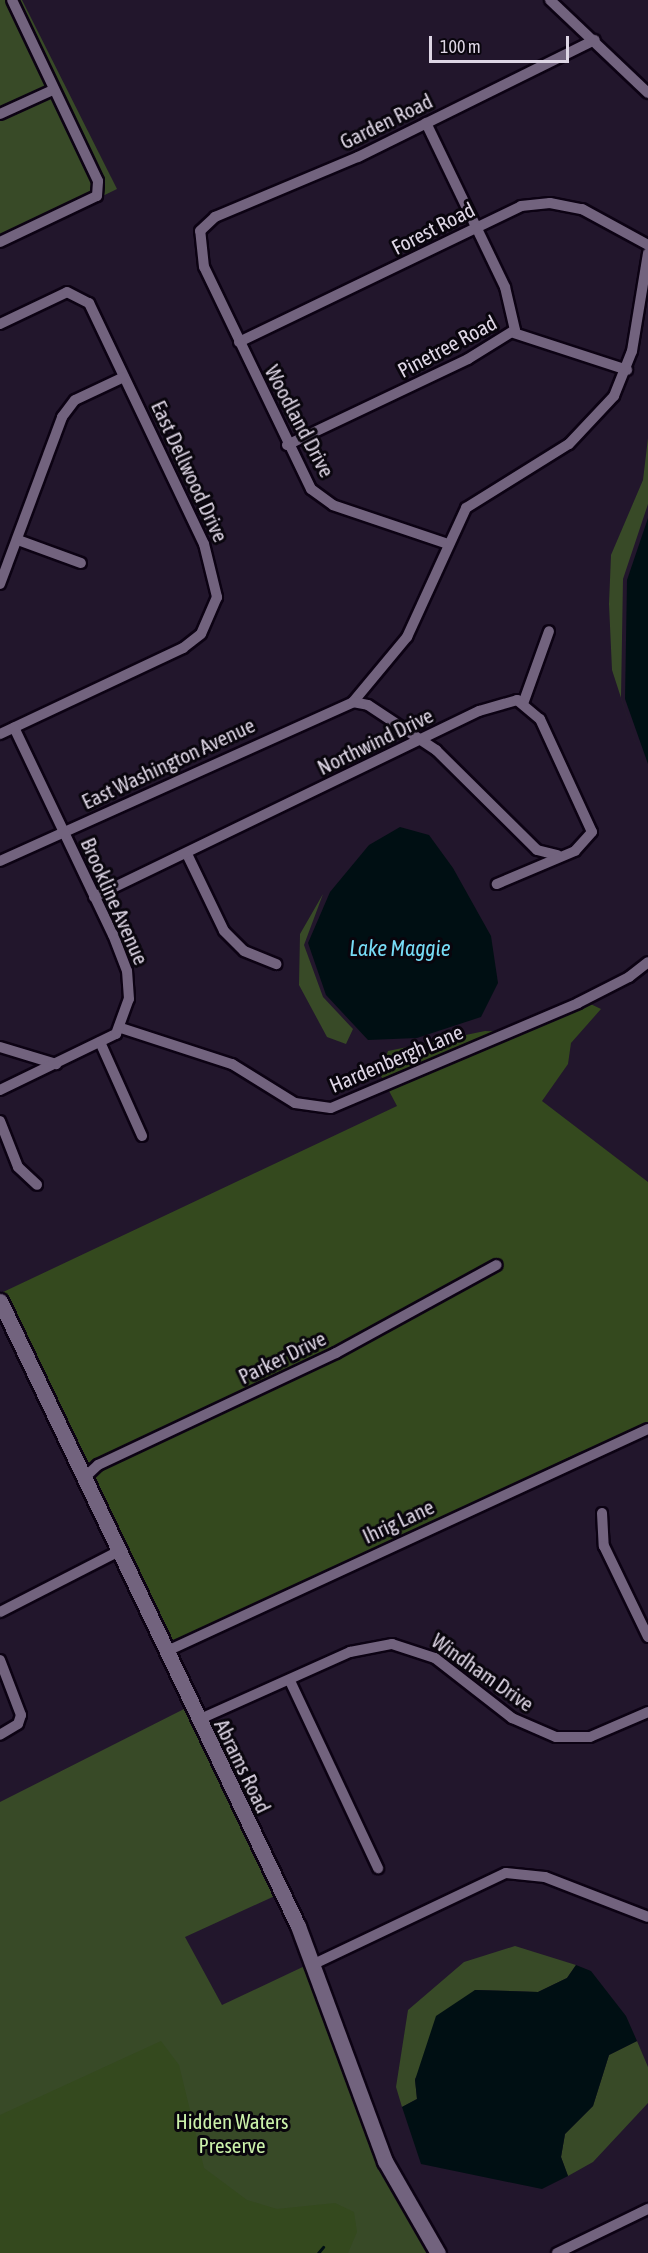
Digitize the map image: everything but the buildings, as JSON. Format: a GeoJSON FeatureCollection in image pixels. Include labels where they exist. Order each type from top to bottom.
{"type":"FeatureCollection","features":[{"type":"Feature","properties":{"kind":"street"},"geometry":{"type":"LineString","coordinates":[[0,242],[97,196],[98,181],[12,0]]}},
{"type":"Feature","properties":{"kind":"street"},"geometry":{"type":"LineString","coordinates":[[550,0],[595,40],[648,93]]}},
{"type":"Feature","properties":{"kind":"street","name":"Garden Road"},"geometry":{"type":"LineString","coordinates":[[198,238],[203,226],[215,217],[426,123],[595,40]]}},
{"type":"Feature","properties":{"kind":"street"},"geometry":{"type":"LineString","coordinates":[[0,114],[53,90]]}},
{"type":"Feature","properties":{"kind":"street","name":"Pinetree Road"},"geometry":{"type":"LineString","coordinates":[[287,446],[514,333],[512,306],[426,123]]}},
{"type":"Feature","properties":{"kind":"street","name":"Forest Road"},"geometry":{"type":"LineString","coordinates":[[238,342],[477,230],[521,206],[550,203],[582,209],[648,245]]}},
{"type":"Feature","properties":{"kind":"street","name":"Woodland Drive"},"geometry":{"type":"LineString","coordinates":[[198,238],[204,267],[238,342],[287,446],[319,496],[445,543]]}},
{"type":"Feature","properties":{"kind":"street"},"geometry":{"type":"LineString","coordinates":[[559,855],[537,850],[451,762],[419,743],[368,705],[353,702],[407,637],[445,543],[478,496],[585,430],[627,370],[648,253]]}},
{"type":"Feature","properties":{"kind":"street","name":"East Dellwood Drive"},"geometry":{"type":"LineString","coordinates":[[0,324],[58,294],[81,295],[124,377],[204,544],[217,584],[215,609],[201,634],[170,655],[0,734]]}},
{"type":"Feature","properties":{"kind":"street"},"geometry":{"type":"LineString","coordinates":[[514,333],[627,370]]}},
{"type":"Feature","properties":{"kind":"street"},"geometry":{"type":"LineString","coordinates":[[0,584],[62,417],[75,400],[124,377]]}},
{"type":"Feature","properties":{"kind":"street"},"geometry":{"type":"LineString","coordinates":[[18,540],[81,563]]}},
{"type":"Feature","properties":{"kind":"street"},"geometry":{"type":"LineString","coordinates":[[497,884],[586,843],[592,824],[540,719],[524,701],[549,631]]}},
{"type":"Feature","properties":{"kind":"street","name":"Northwind Drive"},"geometry":{"type":"LineString","coordinates":[[94,897],[419,743],[485,709],[524,701]]}},
{"type":"Feature","properties":{"kind":"street","name":"East Washington Avenue"},"geometry":{"type":"LineString","coordinates":[[0,861],[353,702]]}},
{"type":"Feature","properties":{"kind":"street","name":"Brookline Avenue"},"geometry":{"type":"LineString","coordinates":[[14,727],[127,971],[129,999],[121,1028]]}},
{"type":"Feature","properties":{"kind":"street"},"geometry":{"type":"LineString","coordinates":[[187,854],[224,931],[244,951],[277,964]]}},
{"type":"Feature","properties":{"kind":"street","name":"Hardenbergh Lane"},"geometry":{"type":"LineString","coordinates":[[121,1028],[232,1064],[295,1103],[331,1108],[578,1003],[629,977],[648,962]]}},
{"type":"Feature","properties":{"kind":"street"},"geometry":{"type":"LineString","coordinates":[[0,1090],[100,1042],[121,1028]]}},
{"type":"Feature","properties":{"kind":"street"},"geometry":{"type":"LineString","coordinates":[[100,1042],[142,1136]]}},
{"type":"Feature","properties":{"kind":"street"},"geometry":{"type":"LineString","coordinates":[[0,1047],[56,1064]]}},
{"type":"Feature","properties":{"kind":"street"},"geometry":{"type":"LineString","coordinates":[[0,1121],[18,1167],[38,1185]]}},
{"type":"Feature","properties":{"kind":"street","name":"Parker Drive"},"geometry":{"type":"LineString","coordinates":[[83,1479],[98,1465],[452,1294],[497,1265]]}},
{"type":"Feature","properties":{"kind":"street","name":"Abrams Road"},"geometry":{"type":"LineString","coordinates":[[0,1301],[314,1964],[385,2161],[438,2253]]}},
{"type":"Feature","properties":{"kind":"street","name":"Ihrig Lane"},"geometry":{"type":"LineString","coordinates":[[165,1652],[648,1429]]}},
{"type":"Feature","properties":{"kind":"street"},"geometry":{"type":"LineString","coordinates":[[602,1513],[604,1546],[648,1637]]}},
{"type":"Feature","properties":{"kind":"street"},"geometry":{"type":"LineString","coordinates":[[0,1612],[117,1552]]}},
{"type":"Feature","properties":{"kind":"street","name":"Windham Drive"},"geometry":{"type":"LineString","coordinates":[[198,1720],[365,1647],[392,1644],[435,1658],[512,1718],[556,1737],[590,1737],[648,1712]]}},
{"type":"Feature","properties":{"kind":"street"},"geometry":{"type":"LineString","coordinates":[[0,1660],[19,1700],[19,1722],[0,1735]]}},
{"type":"Feature","properties":{"kind":"street"},"geometry":{"type":"LineString","coordinates":[[290,1681],[378,1868]]}},
{"type":"Feature","properties":{"kind":"street"},"geometry":{"type":"LineString","coordinates":[[314,1964],[506,1873],[545,1877],[648,1917]]}},
{"type":"Feature","properties":{"kind":"street"},"geometry":{"type":"LineString","coordinates":[[557,2253],[648,2209]]}},
{"type":"Feature","properties":{"kind":"green space"},"geometry":{"type":"Polygon","coordinates":[[[0,0],[22,0],[117,189],[0,246],[0,0]]]}},
{"type":"Feature","properties":{"kind":"green space"},"geometry":{"type":"Polygon","coordinates":[[[648,438],[648,504],[623,579],[621,698],[612,670],[609,604],[611,555],[643,480],[648,438]]]}},
{"type":"Feature","properties":{"kind":"green space"},"geometry":{"type":"Polygon","coordinates":[[[323,894],[304,945],[323,997],[353,1029],[346,1044],[327,1037],[299,985],[300,934],[323,894]]]}},
{"type":"Feature","properties":{"kind":"green space"},"geometry":{"type":"Polygon","coordinates":[[[576,997],[601,1009],[571,1043],[568,1064],[542,1101],[648,1182],[648,1437],[580,1452],[170,1651],[1,1293],[397,1106],[380,1074],[388,1051],[485,1031],[512,1032],[576,997]]]}},
{"type":"Feature","properties":{"kind":"green space","name":"Hidden Waters Preserve"},"geometry":{"type":"Polygon","coordinates":[[[186,1708],[277,1895],[185,1937],[222,2005],[309,1964],[432,2253],[0,2253],[0,1802],[186,1708]]]}},
{"type":"Feature","properties":{"kind":"green space"},"geometry":{"type":"Polygon","coordinates":[[[515,1946],[576,1965],[567,1978],[538,1992],[475,1990],[415,2079],[417,2099],[402,2107],[396,2087],[408,2010],[464,1962],[515,1946]]]}},
{"type":"Feature","properties":{"kind":"green space"},"geometry":{"type":"Polygon","coordinates":[[[161,2041],[179,2065],[204,2168],[247,2200],[277,2209],[335,2203],[354,2212],[357,2232],[348,2253],[0,2253],[0,2115],[161,2041]]]}},
{"type":"Feature","properties":{"kind":"green space"},"geometry":{"type":"Polygon","coordinates":[[[637,2041],[648,2067],[648,2103],[593,2162],[568,2176],[561,2157],[565,2134],[593,2106],[609,2055],[637,2041]]]}},
{"type":"Feature","properties":{"kind":"water"},"geometry":{"type":"Polygon","coordinates":[[[648,518],[648,764],[625,699],[627,580],[648,518]]]}},
{"type":"Feature","properties":{"kind":"water","name":"Lake Maggie"},"geometry":{"type":"Polygon","coordinates":[[[400,827],[429,835],[453,868],[491,936],[498,983],[481,1017],[417,1038],[368,1040],[326,995],[308,943],[330,892],[369,845],[400,827]]]}},
{"type":"Feature","properties":{"kind":"water"},"geometry":{"type":"Polygon","coordinates":[[[576,1965],[591,1971],[626,2016],[637,2041],[609,2055],[593,2106],[565,2134],[561,2157],[568,2176],[542,2189],[421,2164],[402,2107],[417,2099],[415,2080],[436,2016],[475,1990],[538,1992],[567,1978],[576,1965]]]}},
{"type":"Feature","properties":{"kind":"waterway"},"geometry":{"type":"LineString","coordinates":[[318,2253],[323,2247]]}}]}
